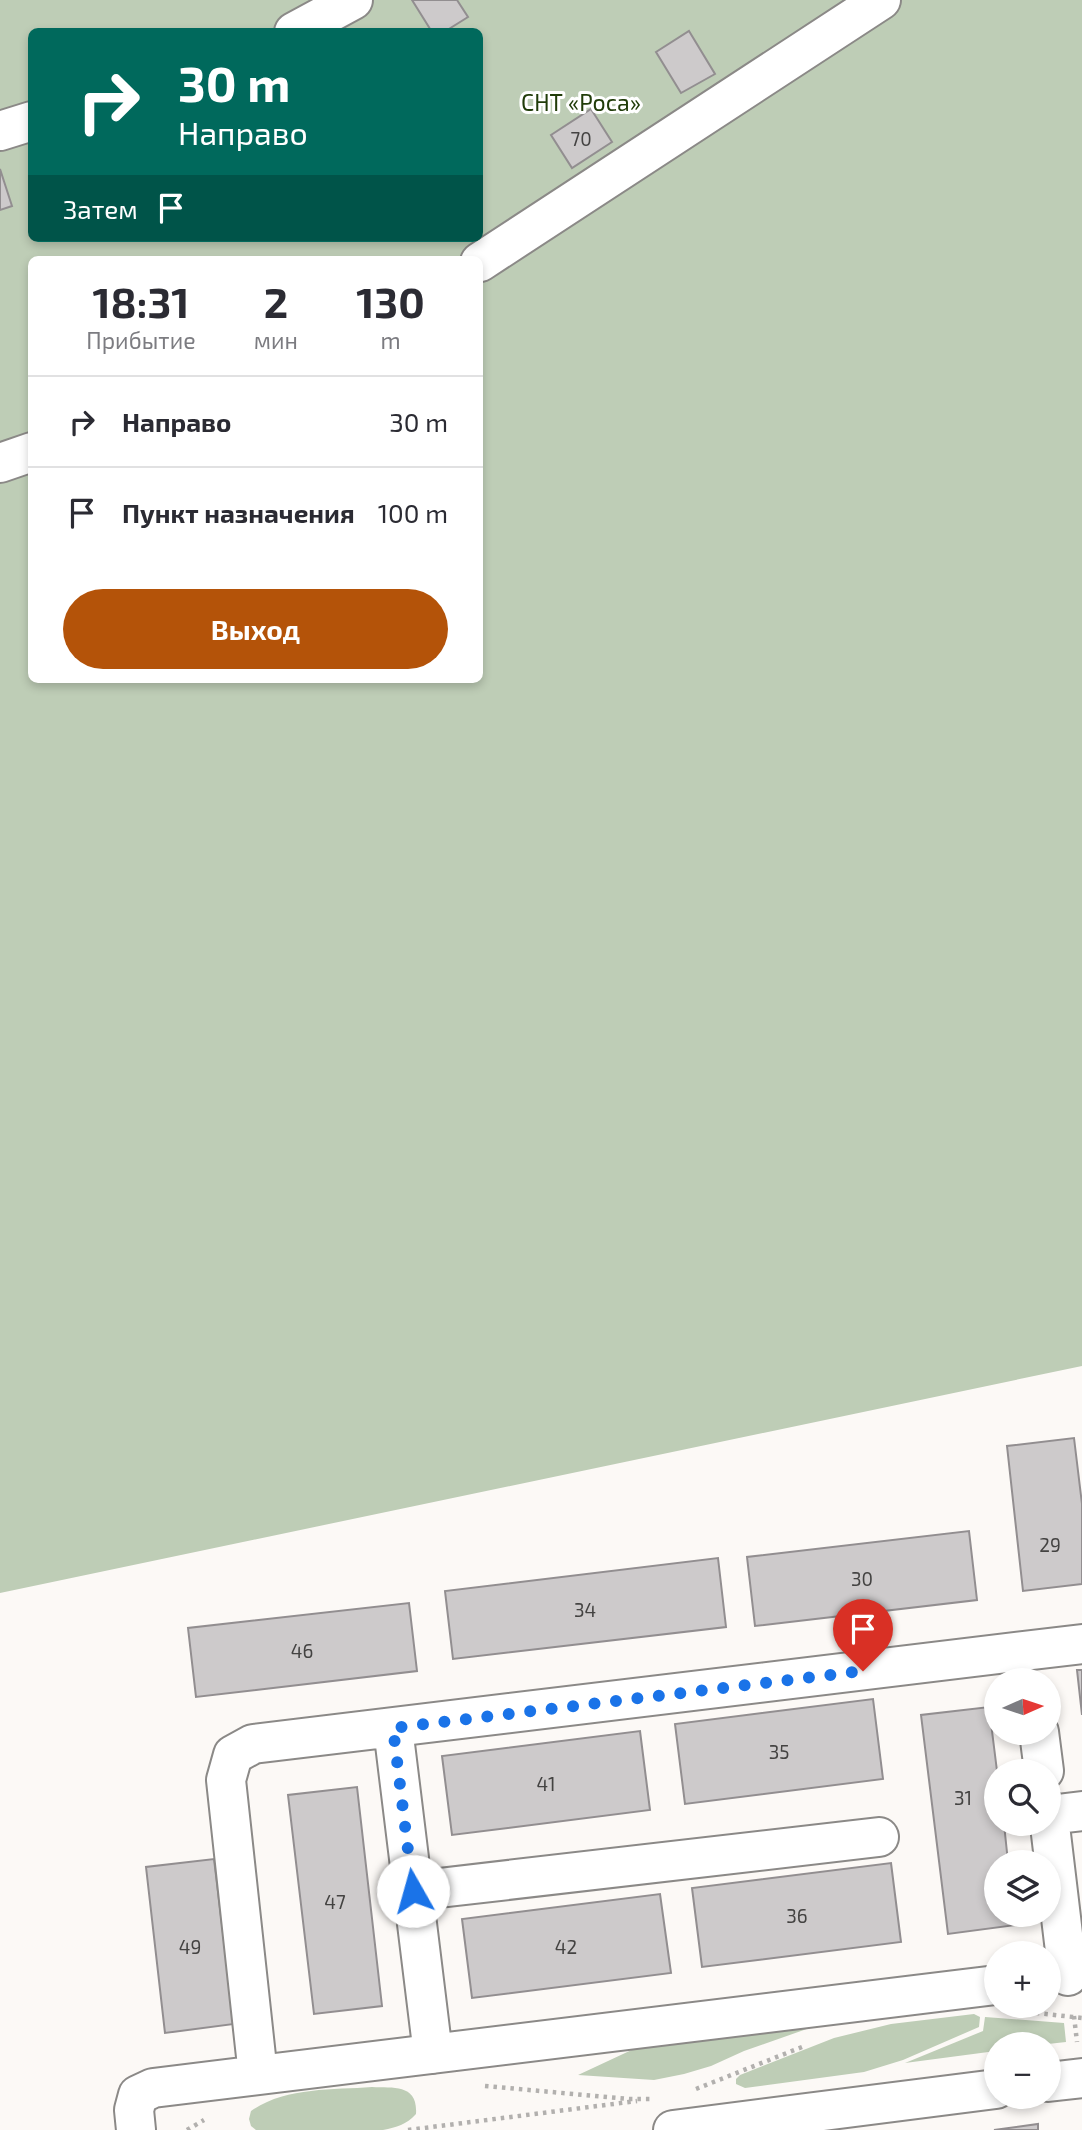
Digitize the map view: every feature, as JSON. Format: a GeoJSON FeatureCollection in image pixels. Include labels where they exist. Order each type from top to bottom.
{"type":"FeatureCollection","features":[{"type":"Feature","properties":{"kind":"lane"},"geometry":{"type":"LineString","coordinates":[[301,28],[353,0]]}},
{"type":"Feature","properties":{"kind":"lane"},"geometry":{"type":"LineString","coordinates":[[483,260],[881,0]]}},
{"type":"Feature","properties":{"kind":"lane"},"geometry":{"type":"LineString","coordinates":[[0,131],[28,122]]}},
{"type":"Feature","properties":{"kind":"lane"},"geometry":{"type":"LineString","coordinates":[[0,463],[28,453]]}},
{"type":"Feature","properties":{"kind":"lane"},"geometry":{"type":"LineString","coordinates":[[258,2076],[226,1780],[233,1755],[253,1744],[1031,1665],[1082,1644]]}},
{"type":"Feature","properties":{"kind":"lane"},"geometry":{"type":"LineString","coordinates":[[393,1728],[433,2054]]}},
{"type":"Feature","properties":{"kind":"lane"},"geometry":{"type":"LineString","coordinates":[[1061,1814],[1082,1811]]}},
{"type":"Feature","properties":{"kind":"lane"},"geometry":{"type":"LineString","coordinates":[[1051,1836],[1066,1976]]}},
{"type":"Feature","properties":{"kind":"lane"},"geometry":{"type":"LineString","coordinates":[[413,1891],[879,1837]]}},
{"type":"Feature","properties":{"kind":"lane"},"geometry":{"type":"LineString","coordinates":[[136,2130],[134,2110],[138,2095],[153,2088],[984,1986]]}},
{"type":"Feature","properties":{"kind":"lane"},"geometry":{"type":"LineString","coordinates":[[673,2130],[984,2091]]}},
{"type":"Feature","properties":{"kind":"path"},"geometry":{"type":"LineString","coordinates":[[1066,1976],[1073,2081]]}},
{"type":"Feature","properties":{"kind":"green space","name":"СНТ «Роса»"},"geometry":{"type":"Polygon","coordinates":[[[0,0],[1082,0],[1082,1366],[0,1593],[0,0]]]}},
{"type":"Feature","properties":{"kind":"green space"},"geometry":{"type":"Polygon","coordinates":[[[878,2004],[684,2074],[654,2080],[578,2075],[668,2033],[878,2004]]]}},
{"type":"Feature","properties":{"kind":"green space"},"geometry":{"type":"Polygon","coordinates":[[[974,2014],[980,2017],[979,2027],[903,2060],[864,2072],[745,2088],[736,2084],[740,2075],[834,2038],[891,2024],[974,2014]]]}},
{"type":"Feature","properties":{"kind":"green space"},"geometry":{"type":"Polygon","coordinates":[[[985,2018],[1064,2023],[1066,2042],[1061,2043],[1061,2032],[984,2032],[984,2053],[905,2063],[983,2031],[985,2018]]]}},
{"type":"Feature","properties":{"kind":"green space"},"geometry":{"type":"Polygon","coordinates":[[[396,2088],[409,2093],[416,2104],[416,2114],[401,2125],[383,2130],[256,2130],[251,2126],[251,2111],[279,2098],[309,2091],[396,2088]]]}},
{"type":"Feature","properties":{"kind":"building"},"geometry":{"type":"Polygon","coordinates":[[[412,0],[457,0],[468,17],[450,28],[430,28],[412,0]]]}},
{"type":"Feature","properties":{"kind":"building"},"geometry":{"type":"Polygon","coordinates":[[[689,31],[715,74],[681,93],[656,52],[689,31]]]}},
{"type":"Feature","properties":{"kind":"building"},"geometry":{"type":"Polygon","coordinates":[[[591,109],[612,142],[572,168],[551,135],[591,109]]]}},
{"type":"Feature","properties":{"kind":"building"},"geometry":{"type":"Polygon","coordinates":[[[0,169],[12,206],[0,210],[0,169]]]}},
{"type":"Feature","properties":{"kind":"building"},"geometry":{"type":"Polygon","coordinates":[[[1074,1438],[1082,1504],[1082,1584],[1023,1591],[1007,1446],[1074,1438]]]}},
{"type":"Feature","properties":{"kind":"building"},"geometry":{"type":"Polygon","coordinates":[[[969,1531],[977,1600],[755,1626],[747,1557],[969,1531]]]}},
{"type":"Feature","properties":{"kind":"building"},"geometry":{"type":"Polygon","coordinates":[[[718,1558],[726,1627],[453,1659],[445,1591],[718,1558]]]}},
{"type":"Feature","properties":{"kind":"building"},"geometry":{"type":"Polygon","coordinates":[[[409,1603],[417,1671],[196,1697],[188,1628],[409,1603]]]}},
{"type":"Feature","properties":{"kind":"building"},"geometry":{"type":"Polygon","coordinates":[[[1077,1670],[1082,1670],[1082,1715],[1077,1670]]]}},
{"type":"Feature","properties":{"kind":"building"},"geometry":{"type":"Polygon","coordinates":[[[873,1699],[883,1779],[685,1804],[675,1724],[873,1699]]]}},
{"type":"Feature","properties":{"kind":"building"},"geometry":{"type":"Polygon","coordinates":[[[984,1708],[984,1745],[994,1745],[996,1759],[984,1759],[984,1836],[1005,1836],[1007,1850],[984,1850],[984,1927],[1001,1927],[948,1934],[921,1715],[984,1708]]]}},
{"type":"Feature","properties":{"kind":"building"},"geometry":{"type":"Polygon","coordinates":[[[640,1731],[650,1810],[452,1835],[442,1756],[640,1731]]]}},
{"type":"Feature","properties":{"kind":"building"},"geometry":{"type":"Polygon","coordinates":[[[357,1787],[382,2006],[314,2014],[288,1795],[357,1787]]]}},
{"type":"Feature","properties":{"kind":"building"},"geometry":{"type":"Polygon","coordinates":[[[214,1859],[234,2024],[165,2033],[146,1867],[214,1859]]]}},
{"type":"Feature","properties":{"kind":"building"},"geometry":{"type":"Polygon","coordinates":[[[891,1863],[901,1942],[702,1967],[692,1888],[891,1863]]]}},
{"type":"Feature","properties":{"kind":"building"},"geometry":{"type":"Polygon","coordinates":[[[660,1894],[671,1973],[472,1998],[462,1919],[660,1894]]]}},
{"type":"Feature","properties":{"kind":"building"},"geometry":{"type":"Polygon","coordinates":[[[1038,2124],[1038,2130],[994,2130],[1038,2124]]]}},
{"type":"Feature","properties":{"kind":"route"},"geometry":{"type":"LineString","coordinates":[[413,1891],[393,1728],[863,1671]]}}]}
